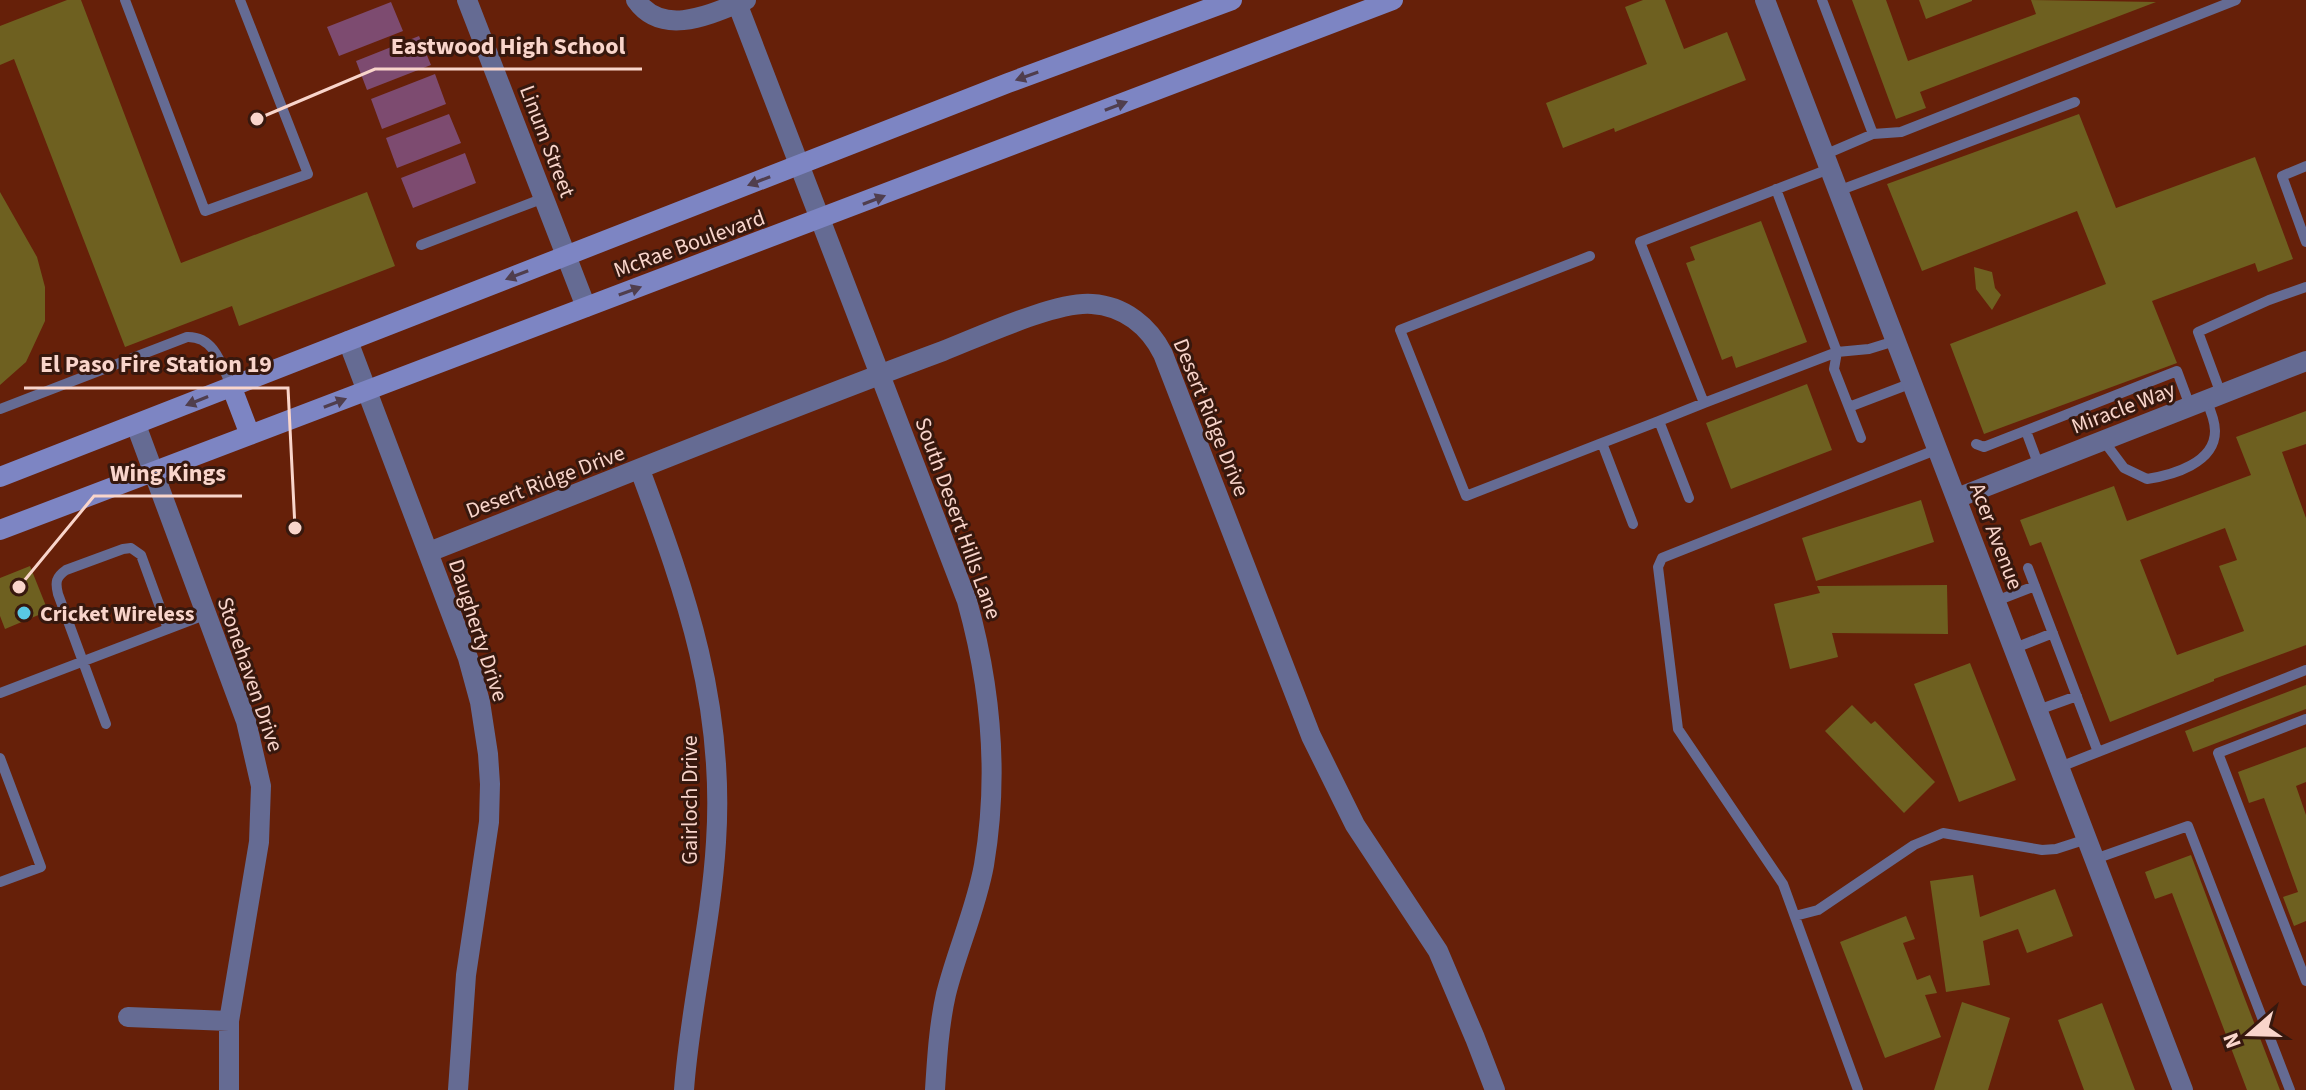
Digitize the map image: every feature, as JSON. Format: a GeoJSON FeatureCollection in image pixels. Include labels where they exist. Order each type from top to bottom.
{"type":"FeatureCollection","features":[{"type":"Feature","properties":{"kind":"main road","name":"McRae Boulevard"},"geometry":{"type":"LineString","coordinates":[[0,477],[1232,0]]}},
{"type":"Feature","properties":{"kind":"main road","name":"McRae Boulevard"},"geometry":{"type":"LineString","coordinates":[[0,530],[1393,0]]}},
{"type":"Feature","properties":{"kind":"main road"},"geometry":{"type":"LineString","coordinates":[[232,388],[250,435]]}},
{"type":"Feature","properties":{"kind":"street","name":"Linum Street"},"geometry":{"type":"LineString","coordinates":[[467,0],[586,307]]}},
{"type":"Feature","properties":{"kind":"street"},"geometry":{"type":"LineString","coordinates":[[636,0],[648,13],[663,21],[679,22],[741,2]]}},
{"type":"Feature","properties":{"kind":"street","name":"Acer Avenue"},"geometry":{"type":"LineString","coordinates":[[1765,0],[2183,1090]]}},
{"type":"Feature","properties":{"kind":"street","name":"South Desert Hills Lane"},"geometry":{"type":"LineString","coordinates":[[741,2],[967,601],[981,651],[990,710],[992,775],[983,867],[946,995],[935,1090]]}},
{"type":"Feature","properties":{"kind":"street","name":"Desert Ridge Drive"},"geometry":{"type":"LineString","coordinates":[[429,552],[879,374],[1072,304],[1092,303],[1129,315],[1145,327],[1163,354],[1318,750],[1355,825],[1438,951],[1495,1090]]}},
{"type":"Feature","properties":{"kind":"street","name":"Daugherty Drive"},"geometry":{"type":"LineString","coordinates":[[348,341],[468,658],[480,702],[488,754],[489,822],[466,975],[458,1090]]}},
{"type":"Feature","properties":{"kind":"street","name":"Miracle Way"},"geometry":{"type":"LineString","coordinates":[[1957,498],[2306,361]]}},
{"type":"Feature","properties":{"kind":"street","name":"Stonehaven Drive"},"geometry":{"type":"LineString","coordinates":[[136,425],[246,721],[261,786],[259,842],[229,1021],[229,1090]]}},
{"type":"Feature","properties":{"kind":"street","name":"Gairloch Drive"},"geometry":{"type":"LineString","coordinates":[[640,470],[691,614],[704,666],[716,749],[716,840],[712,890],[688,1036],[684,1090]]}},
{"type":"Feature","properties":{"kind":"street"},"geometry":{"type":"LineString","coordinates":[[128,1017],[229,1021]]}},
{"type":"Feature","properties":{"kind":"lane"},"geometry":{"type":"LineString","coordinates":[[125,0],[205,211],[308,174],[240,0]]}},
{"type":"Feature","properties":{"kind":"lane"},"geometry":{"type":"LineString","coordinates":[[1822,0],[1873,134]]}},
{"type":"Feature","properties":{"kind":"lane"},"geometry":{"type":"LineString","coordinates":[[1704,403],[1640,242],[1776,189],[1873,134],[1901,132],[2236,0]]}},
{"type":"Feature","properties":{"kind":"lane"},"geometry":{"type":"LineString","coordinates":[[1838,191],[2075,102]]}},
{"type":"Feature","properties":{"kind":"lane"},"geometry":{"type":"LineString","coordinates":[[2306,166],[2282,176],[2306,242]]}},
{"type":"Feature","properties":{"kind":"lane"},"geometry":{"type":"LineString","coordinates":[[1776,189],[1837,352],[1834,369],[1861,438]]}},
{"type":"Feature","properties":{"kind":"lane"},"geometry":{"type":"LineString","coordinates":[[421,245],[544,198]]}},
{"type":"Feature","properties":{"kind":"lane"},"geometry":{"type":"LineString","coordinates":[[1590,256],[1400,330],[1466,496],[1837,352],[1869,349],[1895,341]]}},
{"type":"Feature","properties":{"kind":"lane"},"geometry":{"type":"LineString","coordinates":[[2103,440],[2124,468],[2147,479],[2200,460],[2211,446],[2215,431],[2206,400],[2198,332],[2306,287]]}},
{"type":"Feature","properties":{"kind":"lane"},"geometry":{"type":"LineString","coordinates":[[0,409],[187,337],[204,340],[213,348],[232,388]]}},
{"type":"Feature","properties":{"kind":"lane"},"geometry":{"type":"LineString","coordinates":[[1976,444],[1984,447],[2177,371],[2206,400]]}},
{"type":"Feature","properties":{"kind":"lane"},"geometry":{"type":"LineString","coordinates":[[1849,407],[1912,383]]}},
{"type":"Feature","properties":{"kind":"lane"},"geometry":{"type":"LineString","coordinates":[[1659,421],[1689,498]]}},
{"type":"Feature","properties":{"kind":"lane"},"geometry":{"type":"LineString","coordinates":[[2026,431],[2039,466]]}},
{"type":"Feature","properties":{"kind":"lane"},"geometry":{"type":"LineString","coordinates":[[1602,443],[1633,524]]}},
{"type":"Feature","properties":{"kind":"lane"},"geometry":{"type":"LineString","coordinates":[[1858,1090],[1783,884],[1678,729],[1658,567],[1662,558],[1938,449]]}},
{"type":"Feature","properties":{"kind":"lane"},"geometry":{"type":"LineString","coordinates":[[106,724],[56,583],[58,576],[66,570],[131,548],[141,555],[168,629]]}},
{"type":"Feature","properties":{"kind":"lane"},"geometry":{"type":"LineString","coordinates":[[2028,568],[2098,752]]}},
{"type":"Feature","properties":{"kind":"lane"},"geometry":{"type":"LineString","coordinates":[[1996,601],[2035,586]]}},
{"type":"Feature","properties":{"kind":"lane"},"geometry":{"type":"LineString","coordinates":[[0,693],[207,614]]}},
{"type":"Feature","properties":{"kind":"lane"},"geometry":{"type":"LineString","coordinates":[[2015,648],[2053,633]]}},
{"type":"Feature","properties":{"kind":"lane"},"geometry":{"type":"LineString","coordinates":[[2060,767],[2306,670]]}},
{"type":"Feature","properties":{"kind":"lane"},"geometry":{"type":"LineString","coordinates":[[2038,710],[2077,696]]}},
{"type":"Feature","properties":{"kind":"lane"},"geometry":{"type":"LineString","coordinates":[[2306,719],[2218,753],[2302,957],[2306,981]]}},
{"type":"Feature","properties":{"kind":"lane"},"geometry":{"type":"LineString","coordinates":[[0,758],[41,867],[0,882]]}},
{"type":"Feature","properties":{"kind":"lane"},"geometry":{"type":"LineString","coordinates":[[2095,859],[2188,826],[2290,1090]]}},
{"type":"Feature","properties":{"kind":"lane"},"geometry":{"type":"LineString","coordinates":[[1795,916],[1818,910],[1914,845],[1943,833],[2042,850],[2087,839]]}},
{"type":"Feature","properties":{"kind":"shaded area"},"geometry":{"type":"Polygon","coordinates":[[[391,2],[403,31],[339,56],[327,27],[391,2]]]}},
{"type":"Feature","properties":{"kind":"shaded area"},"geometry":{"type":"Polygon","coordinates":[[[419,36],[431,65],[367,90],[356,61],[419,36]]]}},
{"type":"Feature","properties":{"kind":"shaded area"},"geometry":{"type":"Polygon","coordinates":[[[435,74],[446,104],[382,129],[371,99],[435,74]]]}},
{"type":"Feature","properties":{"kind":"shaded area"},"geometry":{"type":"Polygon","coordinates":[[[449,114],[461,143],[397,168],[386,138],[449,114]]]}},
{"type":"Feature","properties":{"kind":"shaded area"},"geometry":{"type":"Polygon","coordinates":[[[465,153],[476,183],[413,208],[401,178],[465,153]]]}},
{"type":"Feature","properties":{"kind":"building"},"geometry":{"type":"Polygon","coordinates":[[[67,0],[81,0],[181,263],[367,192],[395,266],[239,326],[232,306],[125,347],[14,59],[0,65],[0,26],[67,0]]]}},
{"type":"Feature","properties":{"kind":"building"},"geometry":{"type":"Polygon","coordinates":[[[1643,0],[1665,0],[1684,49],[1727,32],[1746,80],[1615,132],[1614,128],[1563,148],[1546,103],[1647,64],[1625,7],[1643,0]]]}},
{"type":"Feature","properties":{"kind":"building"},"geometry":{"type":"Polygon","coordinates":[[[1852,0],[1886,0],[1908,61],[2036,14],[2031,0],[2156,2],[1920,92],[1926,108],[1896,119],[1852,0]]]}},
{"type":"Feature","properties":{"kind":"building"},"geometry":{"type":"Polygon","coordinates":[[[1919,0],[1972,0],[1972,1],[1926,19],[1919,0]]]}},
{"type":"Feature","properties":{"kind":"building"},"geometry":{"type":"Polygon","coordinates":[[[2079,114],[2116,208],[2255,157],[2293,259],[2258,272],[2255,263],[2152,301],[2177,363],[1984,434],[1950,344],[2106,284],[2077,211],[1922,271],[1887,184],[2079,114]]]}},
{"type":"Feature","properties":{"kind":"building"},"geometry":{"type":"Polygon","coordinates":[[[0,192],[37,257],[45,287],[45,321],[26,362],[0,385],[0,192]]]}},
{"type":"Feature","properties":{"kind":"building"},"geometry":{"type":"Polygon","coordinates":[[[1761,221],[1807,342],[1736,368],[1732,356],[1722,360],[1686,263],[1695,260],[1690,247],[1761,221]]]}},
{"type":"Feature","properties":{"kind":"building"},"geometry":{"type":"Polygon","coordinates":[[[1974,267],[1992,272],[1995,288],[2001,295],[1992,310],[1976,289],[1974,267]]]}},
{"type":"Feature","properties":{"kind":"building"},"geometry":{"type":"Polygon","coordinates":[[[1807,384],[1832,450],[1731,489],[1706,423],[1807,384]]]}},
{"type":"Feature","properties":{"kind":"building"},"geometry":{"type":"Polygon","coordinates":[[[2306,411],[2306,444],[2282,452],[2306,518],[2306,645],[2110,722],[2041,542],[2030,546],[2020,520],[2114,486],[2127,521],[2251,475],[2236,437],[2306,411]],[[2225,528],[2140,560],[2177,655],[2244,631],[2219,566],[2237,560],[2225,528]]]}},
{"type":"Feature","properties":{"kind":"building"},"geometry":{"type":"Polygon","coordinates":[[[1921,500],[1934,542],[1816,581],[1802,538],[1921,500]]]}},
{"type":"Feature","properties":{"kind":"building"},"geometry":{"type":"Polygon","coordinates":[[[30,566],[48,611],[5,629],[0,616],[0,578],[30,566]]]}},
{"type":"Feature","properties":{"kind":"building"},"geometry":{"type":"Polygon","coordinates":[[[1947,585],[1948,634],[1832,633],[1838,657],[1790,669],[1774,604],[1820,593],[1817,586],[1947,585]]]}},
{"type":"Feature","properties":{"kind":"building"},"geometry":{"type":"Polygon","coordinates":[[[1970,663],[2016,780],[1959,802],[1914,684],[1970,663]]]}},
{"type":"Feature","properties":{"kind":"building"},"geometry":{"type":"Polygon","coordinates":[[[2306,685],[2306,709],[2193,752],[2185,731],[2306,685]]]}},
{"type":"Feature","properties":{"kind":"building"},"geometry":{"type":"Polygon","coordinates":[[[1852,705],[1871,724],[1875,721],[1935,782],[1904,813],[1825,731],[1852,705]]]}},
{"type":"Feature","properties":{"kind":"building"},"geometry":{"type":"Polygon","coordinates":[[[2306,747],[2306,782],[2296,786],[2306,815],[2306,921],[2294,926],[2283,897],[2298,892],[2264,798],[2249,803],[2238,772],[2306,747]]]}},
{"type":"Feature","properties":{"kind":"building"},"geometry":{"type":"Polygon","coordinates":[[[2191,855],[2280,1090],[2247,1090],[2172,893],[2155,899],[2145,872],[2191,855]]]}},
{"type":"Feature","properties":{"kind":"building"},"geometry":{"type":"Polygon","coordinates":[[[1973,875],[1980,917],[2055,889],[2073,936],[2027,953],[2018,929],[1983,941],[1990,985],[1946,992],[1930,881],[1973,875]]]}},
{"type":"Feature","properties":{"kind":"building"},"geometry":{"type":"Polygon","coordinates":[[[1906,916],[1915,939],[1903,943],[1917,980],[1930,975],[1937,993],[1925,995],[1941,1037],[1885,1058],[1840,942],[1906,916]]]}},
{"type":"Feature","properties":{"kind":"building"},"geometry":{"type":"Polygon","coordinates":[[[1962,1002],[2010,1018],[1988,1090],[1934,1090],[1962,1002]]]}},
{"type":"Feature","properties":{"kind":"building"},"geometry":{"type":"Polygon","coordinates":[[[2102,1003],[2135,1090],[2084,1090],[2058,1020],[2102,1003]]]}},
{"type":"Feature","properties":{"kind":"place","name":"Eastwood High School"},"geometry":{"type":"Point","coordinates":[257,119]}},
{"type":"Feature","properties":{"kind":"place","name":"El Paso Fire Station 19"},"geometry":{"type":"Point","coordinates":[295,528]}},
{"type":"Feature","properties":{"kind":"place","name":"Wing Kings"},"geometry":{"type":"Point","coordinates":[19,587]}},
{"type":"Feature","properties":{"kind":"place","name":"Cricket Wireless"},"geometry":{"type":"Point","coordinates":[24,613]}}]}
